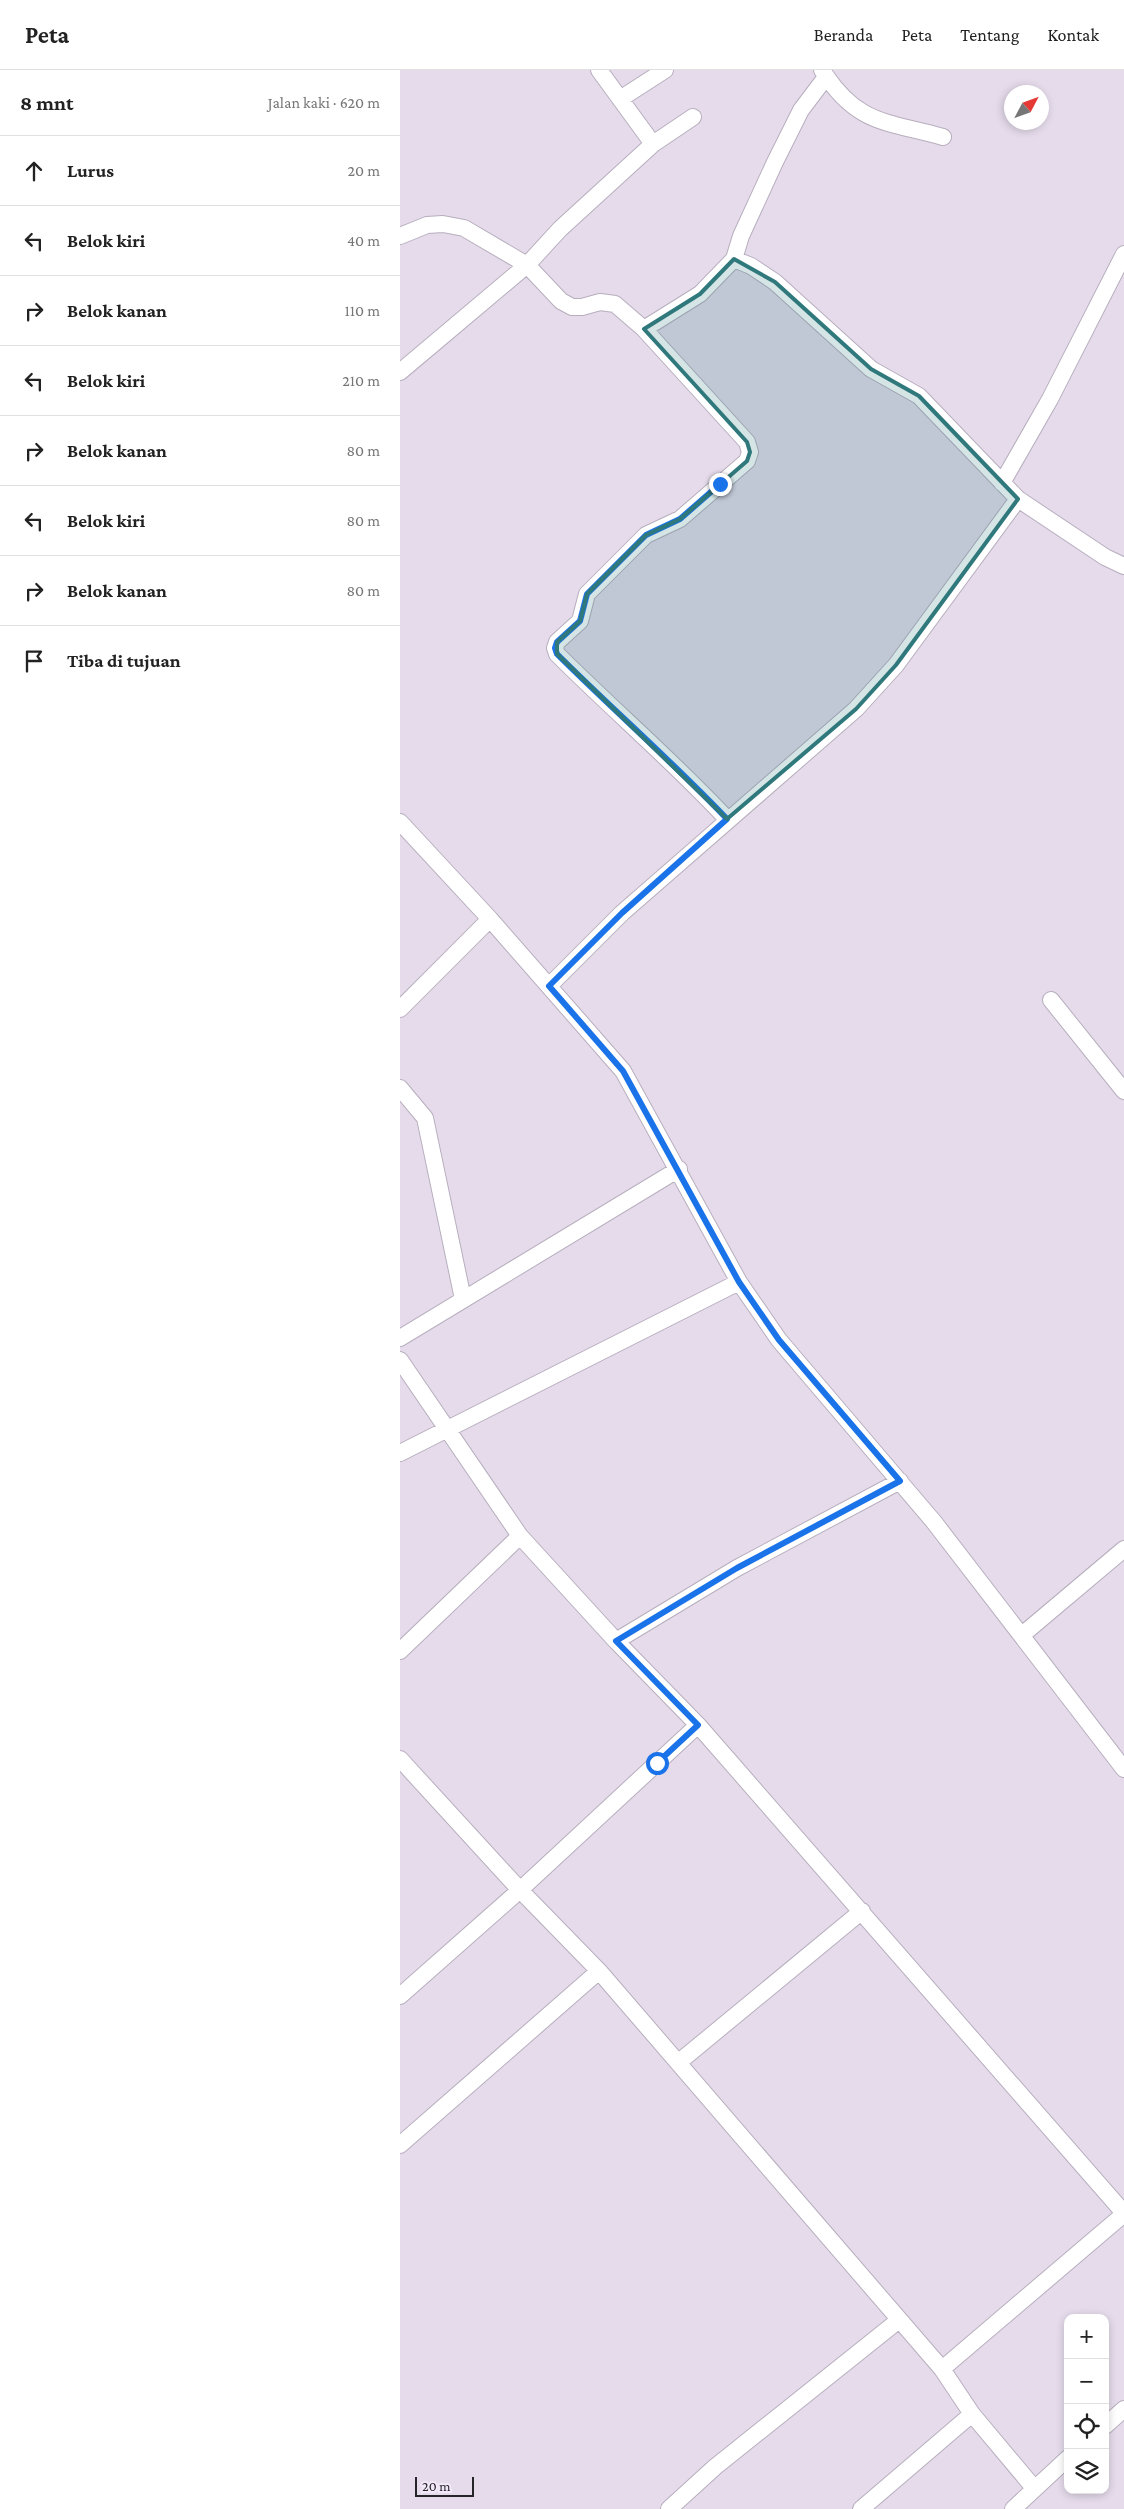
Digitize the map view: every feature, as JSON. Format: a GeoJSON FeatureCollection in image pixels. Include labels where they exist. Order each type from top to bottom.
{"type":"FeatureCollection","features":[{"type":"Feature","properties":{"kind":"street"},"geometry":{"type":"LineString","coordinates":[[599,70],[653,144]]}},
{"type":"Feature","properties":{"kind":"street"},"geometry":{"type":"LineString","coordinates":[[620,99],[666,70]]}},
{"type":"Feature","properties":{"kind":"street"},"geometry":{"type":"LineString","coordinates":[[644,329],[700,294],[734,260],[741,236],[775,162],[801,110],[824,73],[836,91],[854,109],[872,120],[943,137]]}},
{"type":"Feature","properties":{"kind":"street"},"geometry":{"type":"LineString","coordinates":[[400,372],[527,265],[560,228],[653,144],[693,117]]}},
{"type":"Feature","properties":{"kind":"street"},"geometry":{"type":"LineString","coordinates":[[400,236],[427,225],[443,224],[464,228],[527,265],[561,301],[572,307],[582,308],[608,302],[615,304],[644,329],[747,442],[750,452],[747,461],[680,519],[646,535],[587,594],[580,621],[557,642],[555,648],[557,654],[605,702],[683,773],[727,819]]}},
{"type":"Feature","properties":{"kind":"street"},"geometry":{"type":"LineString","coordinates":[[1002,483],[1050,398],[1124,254]]}},
{"type":"Feature","properties":{"kind":"street"},"geometry":{"type":"LineString","coordinates":[[734,260],[751,266],[775,282],[871,369],[919,396],[1018,499],[1105,558],[1124,566]]}},
{"type":"Feature","properties":{"kind":"street"},"geometry":{"type":"LineString","coordinates":[[549,986],[622,913],[727,819],[856,709],[896,665],[1018,499]]}},
{"type":"Feature","properties":{"kind":"street"},"geometry":{"type":"LineString","coordinates":[[400,822],[490,920],[623,1071],[679,1169],[739,1282],[779,1340],[900,1481],[1022,1635],[1124,1769]]}},
{"type":"Feature","properties":{"kind":"street"},"geometry":{"type":"LineString","coordinates":[[400,1009],[490,920]]}},
{"type":"Feature","properties":{"kind":"street"},"geometry":{"type":"LineString","coordinates":[[1051,1000],[1124,1091]]}},
{"type":"Feature","properties":{"kind":"street"},"geometry":{"type":"LineString","coordinates":[[400,1088],[425,1118],[464,1299]]}},
{"type":"Feature","properties":{"kind":"street"},"geometry":{"type":"LineString","coordinates":[[400,1338],[679,1169]]}},
{"type":"Feature","properties":{"kind":"street"},"geometry":{"type":"LineString","coordinates":[[400,1453],[447,1427],[739,1282]]}},
{"type":"Feature","properties":{"kind":"street"},"geometry":{"type":"LineString","coordinates":[[400,1360],[520,1536],[616,1641],[698,1725],[1124,2213],[942,2369]]}},
{"type":"Feature","properties":{"kind":"street"},"geometry":{"type":"LineString","coordinates":[[616,1641],[737,1568],[900,1481]]}},
{"type":"Feature","properties":{"kind":"street"},"geometry":{"type":"LineString","coordinates":[[400,1651],[520,1536]]}},
{"type":"Feature","properties":{"kind":"street"},"geometry":{"type":"LineString","coordinates":[[1022,1635],[1124,1549]]}},
{"type":"Feature","properties":{"kind":"street"},"geometry":{"type":"LineString","coordinates":[[402,1990],[520,1890],[698,1725]]}},
{"type":"Feature","properties":{"kind":"street"},"geometry":{"type":"LineString","coordinates":[[400,1758],[520,1890],[598,1971],[679,2062],[942,2369],[972,2414],[1034,2488]]}},
{"type":"Feature","properties":{"kind":"street"},"geometry":{"type":"LineString","coordinates":[[679,2062],[862,1911]]}},
{"type":"Feature","properties":{"kind":"street"},"geometry":{"type":"LineString","coordinates":[[400,2145],[598,1971]]}},
{"type":"Feature","properties":{"kind":"street"},"geometry":{"type":"LineString","coordinates":[[669,2509],[715,2467],[899,2320]]}},
{"type":"Feature","properties":{"kind":"street"},"geometry":{"type":"LineString","coordinates":[[1109,2422],[1124,2409]]}},
{"type":"Feature","properties":{"kind":"street"},"geometry":{"type":"LineString","coordinates":[[861,2509],[972,2414]]}},
{"type":"Feature","properties":{"kind":"street"},"geometry":{"type":"LineString","coordinates":[[1013,2509],[1064,2462]]}},
{"type":"Feature","properties":{"kind":"highlighted area"},"geometry":{"type":"Polygon","coordinates":[[[734,259],[775,282],[871,369],[919,396],[1018,499],[896,665],[856,709],[727,819],[557,654],[557,642],[580,621],[587,594],[646,535],[680,519],[747,461],[750,452],[747,442],[644,329],[700,294],[734,259]]]}},
{"type":"Feature","properties":{"kind":"route"},"geometry":{"type":"LineString","coordinates":[[657,1763],[698,1725],[616,1641],[737,1568],[900,1481],[779,1340],[739,1282],[679,1169],[623,1071],[549,986],[622,913],[727,819],[683,773],[605,702],[557,654],[555,648],[557,642],[580,621],[583,614],[584,599],[587,594],[646,535],[671,525],[680,519],[720,484]]}}]}
